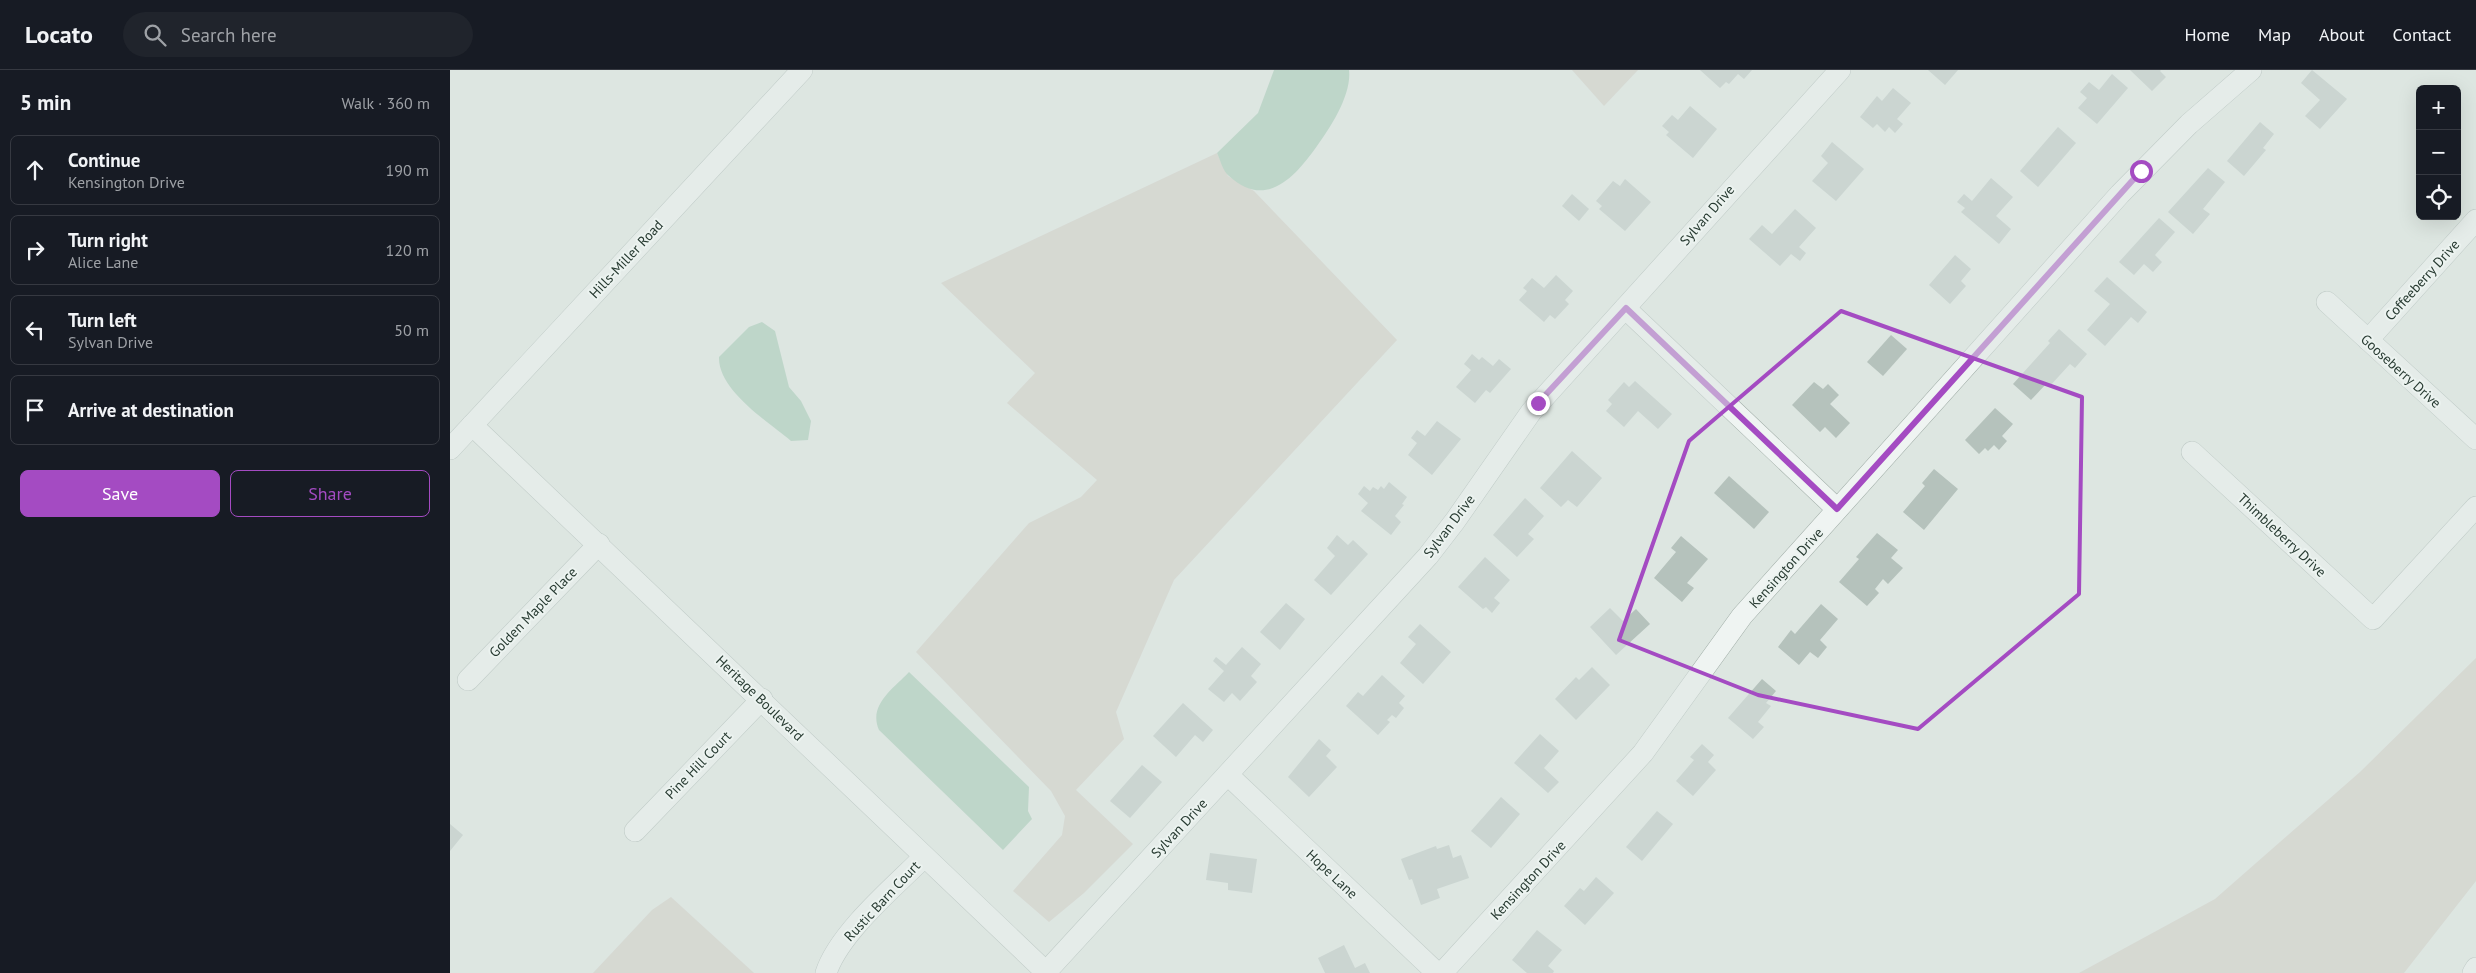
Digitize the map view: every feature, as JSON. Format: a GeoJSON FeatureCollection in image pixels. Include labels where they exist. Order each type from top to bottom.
{"type":"FeatureCollection","features":[{"type":"Feature","properties":{"kind":"street","name":"Hills-Miller Road"},"geometry":{"type":"LineString","coordinates":[[450,449],[802,70]]}},
{"type":"Feature","properties":{"kind":"street","name":"Sylvan Drive"},"geometry":{"type":"LineString","coordinates":[[1046,972],[1428,556],[1450,528],[1531,412],[1840,70]]}},
{"type":"Feature","properties":{"kind":"street","name":"Kensington Drive"},"geometry":{"type":"LineString","coordinates":[[1442,973],[1643,753],[1742,616],[1837,509],[2144,168],[2188,124],[2251,70]]}},
{"type":"Feature","properties":{"kind":"street","name":"Coffeeberry Drive"},"geometry":{"type":"LineString","coordinates":[[2368,340],[2476,220]]}},
{"type":"Feature","properties":{"kind":"street","name":"Gooseberry Drive"},"geometry":{"type":"LineString","coordinates":[[2327,302],[2476,439]]}},
{"type":"Feature","properties":{"kind":"street"},"geometry":{"type":"LineString","coordinates":[[1626,308],[1837,509]]}},
{"type":"Feature","properties":{"kind":"street","name":"Heritage Boulevard"},"geometry":{"type":"LineString","coordinates":[[472,425],[762,699],[1046,972]]}},
{"type":"Feature","properties":{"kind":"street","name":"Thimbleberry Drive"},"geometry":{"type":"LineString","coordinates":[[2192,452],[2373,619],[2476,507]]}},
{"type":"Feature","properties":{"kind":"street","name":"Golden Maple Place"},"geometry":{"type":"LineString","coordinates":[[468,680],[599,544]]}},
{"type":"Feature","properties":{"kind":"street","name":"Pine Hill Court"},"geometry":{"type":"LineString","coordinates":[[635,831],[762,699]]}},
{"type":"Feature","properties":{"kind":"street","name":"Hope Lane"},"geometry":{"type":"LineString","coordinates":[[1228,775],[1437,973]]}},
{"type":"Feature","properties":{"kind":"street","name":"Rustic Barn Court"},"geometry":{"type":"LineString","coordinates":[[826,973],[830,962],[846,938],[924,856]]}},
{"type":"Feature","properties":{"kind":"street"},"geometry":{"type":"LineString","coordinates":[[2473,973],[2476,968]]}},
{"type":"Feature","properties":{"kind":"highlighted area"},"geometry":{"type":"Polygon","coordinates":[[[1841,311],[2082,397],[2079,594],[1918,729],[1758,695],[1619,640],[1689,441],[1841,311]]]}},
{"type":"Feature","properties":{"kind":"shaded area"},"geometry":{"type":"Polygon","coordinates":[[[1274,70],[1349,70],[1349,79],[1344,100],[1334,120],[1299,169],[1279,185],[1267,190],[1255,190],[1243,186],[1227,174],[1217,153],[1258,113],[1274,70]]]}},
{"type":"Feature","properties":{"kind":"shaded area"},"geometry":{"type":"Polygon","coordinates":[[[1572,70],[1638,70],[1604,106],[1572,70]]]}},
{"type":"Feature","properties":{"kind":"shaded area"},"geometry":{"type":"Polygon","coordinates":[[[1217,153],[1228,176],[1254,191],[1397,340],[1174,580],[1116,712],[1124,739],[1076,790],[1133,844],[1084,893],[1049,922],[1013,891],[1062,835],[1065,816],[1051,791],[916,652],[1029,523],[1081,497],[1097,480],[1007,403],[1035,373],[941,283],[1217,153]]]}},
{"type":"Feature","properties":{"kind":"shaded area"},"geometry":{"type":"Polygon","coordinates":[[[762,322],[775,331],[789,387],[801,401],[811,421],[808,440],[791,441],[757,414],[735,393],[726,381],[721,369],[719,357],[749,327],[762,322]]]}},
{"type":"Feature","properties":{"kind":"shaded area"},"geometry":{"type":"Polygon","coordinates":[[[2476,658],[2476,881],[2404,973],[2079,973],[2215,899],[2360,772],[2476,658]]]}},
{"type":"Feature","properties":{"kind":"shaded area"},"geometry":{"type":"Polygon","coordinates":[[[909,672],[1029,787],[1028,811],[1032,819],[1003,850],[879,730],[876,721],[879,705],[909,672]]]}},
{"type":"Feature","properties":{"kind":"shaded area"},"geometry":{"type":"Polygon","coordinates":[[[671,897],[754,973],[593,973],[652,910],[671,897]]]}},
{"type":"Feature","properties":{"kind":"building"},"geometry":{"type":"Polygon","coordinates":[[[1700,70],[1752,70],[1744,79],[1738,74],[1729,84],[1726,82],[1720,88],[1700,70]]]}},
{"type":"Feature","properties":{"kind":"building"},"geometry":{"type":"Polygon","coordinates":[[[1928,70],[1958,70],[1945,85],[1928,70]]]}},
{"type":"Feature","properties":{"kind":"building"},"geometry":{"type":"Polygon","coordinates":[[[2130,70],[2161,70],[2166,77],[2152,91],[2130,70]]]}},
{"type":"Feature","properties":{"kind":"building"},"geometry":{"type":"Polygon","coordinates":[[[2312,70],[2347,99],[2320,129],[2305,116],[2320,100],[2301,83],[2312,70]]]}},
{"type":"Feature","properties":{"kind":"building"},"geometry":{"type":"Polygon","coordinates":[[[2112,74],[2128,88],[2097,124],[2078,108],[2087,98],[2080,92],[2089,82],[2099,90],[2112,74]]]}},
{"type":"Feature","properties":{"kind":"building"},"geometry":{"type":"Polygon","coordinates":[[[1893,88],[1911,103],[1897,119],[1903,124],[1895,133],[1889,127],[1885,132],[1877,124],[1873,128],[1860,117],[1877,96],[1882,101],[1893,88]]]}},
{"type":"Feature","properties":{"kind":"building"},"geometry":{"type":"Polygon","coordinates":[[[1690,106],[1717,129],[1693,158],[1666,135],[1669,132],[1662,126],[1672,115],[1678,120],[1690,106]]]}},
{"type":"Feature","properties":{"kind":"building"},"geometry":{"type":"Polygon","coordinates":[[[2260,122],[2274,134],[2263,148],[2266,150],[2244,176],[2227,161],[2260,122]]]}},
{"type":"Feature","properties":{"kind":"building"},"geometry":{"type":"Polygon","coordinates":[[[2058,127],[2076,143],[2038,187],[2020,171],[2058,127]]]}},
{"type":"Feature","properties":{"kind":"building"},"geometry":{"type":"Polygon","coordinates":[[[1832,142],[1864,169],[1836,201],[1812,181],[1828,163],[1821,156],[1832,142]]]}},
{"type":"Feature","properties":{"kind":"building"},"geometry":{"type":"Polygon","coordinates":[[[2208,168],[2225,182],[2203,209],[2210,214],[2193,234],[2168,212],[2208,168]]]}},
{"type":"Feature","properties":{"kind":"building"},"geometry":{"type":"Polygon","coordinates":[[[1991,178],[2013,197],[1996,216],[2011,229],[1999,244],[1961,212],[1965,208],[1957,202],[1964,194],[1972,201],[1991,178]]]}},
{"type":"Feature","properties":{"kind":"building"},"geometry":{"type":"Polygon","coordinates":[[[1625,179],[1651,202],[1625,231],[1599,209],[1602,206],[1596,201],[1613,181],[1620,186],[1625,179]]]}},
{"type":"Feature","properties":{"kind":"building"},"geometry":{"type":"Polygon","coordinates":[[[1572,194],[1589,209],[1579,221],[1562,206],[1572,194]]]}},
{"type":"Feature","properties":{"kind":"building"},"geometry":{"type":"Polygon","coordinates":[[[1795,209],[1816,228],[1799,247],[1806,253],[1800,261],[1791,254],[1780,266],[1749,239],[1762,225],[1772,234],[1795,209]]]}},
{"type":"Feature","properties":{"kind":"building"},"geometry":{"type":"Polygon","coordinates":[[[2159,218],[2175,232],[2155,255],[2162,262],[2153,272],[2144,264],[2134,275],[2119,262],[2159,218]]]}},
{"type":"Feature","properties":{"kind":"building"},"geometry":{"type":"Polygon","coordinates":[[[1955,255],[1971,269],[1961,281],[1966,286],[1950,304],[1929,285],[1955,255]]]}},
{"type":"Feature","properties":{"kind":"building"},"geometry":{"type":"Polygon","coordinates":[[[1556,275],[1573,291],[1565,300],[1569,304],[1555,319],[1550,315],[1544,322],[1519,300],[1527,291],[1523,288],[1532,278],[1544,288],[1556,275]]]}},
{"type":"Feature","properties":{"kind":"building"},"geometry":{"type":"Polygon","coordinates":[[[2107,277],[2147,312],[2138,323],[2131,317],[2105,346],[2087,330],[2110,304],[2094,291],[2107,277]]]}},
{"type":"Feature","properties":{"kind":"building"},"geometry":{"type":"Polygon","coordinates":[[[2059,329],[2087,354],[2075,368],[2070,364],[2049,387],[2046,384],[2031,400],[2013,384],[2050,343],[2048,341],[2059,329]]]}},
{"type":"Feature","properties":{"kind":"building"},"geometry":{"type":"Polygon","coordinates":[[[1891,335],[1907,349],[1883,376],[1867,362],[1891,335]]]}},
{"type":"Feature","properties":{"kind":"building"},"geometry":{"type":"Polygon","coordinates":[[[1472,354],[1479,360],[1482,357],[1493,366],[1499,359],[1511,369],[1490,393],[1486,390],[1475,403],[1456,387],[1471,370],[1464,364],[1472,354]]]}},
{"type":"Feature","properties":{"kind":"building"},"geometry":{"type":"Polygon","coordinates":[[[1635,381],[1672,414],[1658,429],[1638,411],[1624,427],[1606,411],[1612,404],[1608,400],[1624,382],[1629,387],[1635,381]]]}},
{"type":"Feature","properties":{"kind":"building"},"geometry":{"type":"Polygon","coordinates":[[[1814,382],[1823,389],[1828,384],[1839,395],[1830,404],[1850,423],[1836,438],[1825,427],[1820,432],[1792,405],[1814,382]]]}},
{"type":"Feature","properties":{"kind":"building"},"geometry":{"type":"Polygon","coordinates":[[[1995,408],[2013,424],[2002,436],[2007,441],[1999,450],[1994,445],[1988,451],[1985,448],[1979,454],[1965,440],[1995,408]]]}},
{"type":"Feature","properties":{"kind":"building"},"geometry":{"type":"Polygon","coordinates":[[[1437,421],[1461,439],[1432,475],[1408,455],[1417,443],[1411,438],[1417,430],[1425,436],[1437,421]]]}},
{"type":"Feature","properties":{"kind":"building"},"geometry":{"type":"Polygon","coordinates":[[[1572,451],[1602,478],[1577,507],[1568,500],[1561,507],[1540,488],[1572,451]]]}},
{"type":"Feature","properties":{"kind":"building"},"geometry":{"type":"Polygon","coordinates":[[[1934,469],[1958,489],[1924,530],[1903,512],[1925,486],[1922,483],[1934,469]]]}},
{"type":"Feature","properties":{"kind":"building"},"geometry":{"type":"Polygon","coordinates":[[[1729,476],[1769,512],[1754,529],[1714,493],[1729,476]]]}},
{"type":"Feature","properties":{"kind":"building"},"geometry":{"type":"Polygon","coordinates":[[[1389,482],[1407,497],[1402,504],[1404,505],[1395,516],[1401,522],[1391,535],[1361,511],[1368,503],[1358,494],[1364,486],[1370,491],[1373,487],[1378,490],[1381,486],[1384,489],[1389,482]]]}},
{"type":"Feature","properties":{"kind":"building"},"geometry":{"type":"Polygon","coordinates":[[[1525,498],[1544,516],[1528,534],[1534,539],[1517,557],[1493,535],[1525,498]]]}},
{"type":"Feature","properties":{"kind":"building"},"geometry":{"type":"Polygon","coordinates":[[[1877,533],[1898,550],[1891,558],[1903,568],[1888,584],[1883,579],[1875,589],[1879,593],[1867,606],[1839,582],[1859,559],[1856,557],[1877,533]]]}},
{"type":"Feature","properties":{"kind":"building"},"geometry":{"type":"Polygon","coordinates":[[[1337,535],[1348,545],[1353,540],[1368,554],[1331,595],[1314,580],[1335,556],[1327,548],[1337,535]]]}},
{"type":"Feature","properties":{"kind":"building"},"geometry":{"type":"Polygon","coordinates":[[[1681,536],[1708,559],[1687,583],[1694,588],[1682,602],[1654,578],[1676,552],[1671,548],[1681,536]]]}},
{"type":"Feature","properties":{"kind":"building"},"geometry":{"type":"Polygon","coordinates":[[[1485,557],[1510,580],[1494,598],[1500,603],[1492,613],[1486,607],[1483,609],[1458,587],[1485,557]]]}},
{"type":"Feature","properties":{"kind":"building"},"geometry":{"type":"Polygon","coordinates":[[[1286,603],[1305,619],[1280,650],[1260,632],[1286,603]]]}},
{"type":"Feature","properties":{"kind":"building"},"geometry":{"type":"Polygon","coordinates":[[[1821,604],[1838,619],[1820,640],[1827,647],[1818,658],[1810,652],[1799,665],[1778,647],[1791,630],[1795,634],[1821,604]]]}},
{"type":"Feature","properties":{"kind":"building"},"geometry":{"type":"Polygon","coordinates":[[[1610,608],[1623,621],[1636,609],[1650,624],[1616,655],[1590,627],[1610,608]]]}},
{"type":"Feature","properties":{"kind":"building"},"geometry":{"type":"Polygon","coordinates":[[[1420,624],[1451,652],[1423,684],[1400,663],[1416,644],[1408,637],[1420,624]]]}},
{"type":"Feature","properties":{"kind":"building"},"geometry":{"type":"Polygon","coordinates":[[[1242,647],[1261,664],[1251,676],[1257,682],[1240,701],[1232,693],[1224,702],[1208,689],[1224,671],[1213,661],[1216,657],[1226,665],[1242,647]]]}},
{"type":"Feature","properties":{"kind":"building"},"geometry":{"type":"Polygon","coordinates":[[[1592,667],[1610,685],[1576,720],[1555,699],[1576,677],[1579,680],[1592,667]]]}},
{"type":"Feature","properties":{"kind":"building"},"geometry":{"type":"Polygon","coordinates":[[[1382,675],[1405,696],[1399,703],[1404,708],[1396,718],[1392,715],[1387,720],[1390,722],[1378,735],[1346,706],[1358,692],[1363,696],[1382,675]]]}},
{"type":"Feature","properties":{"kind":"building"},"geometry":{"type":"Polygon","coordinates":[[[1762,679],[1776,691],[1766,703],[1771,706],[1758,722],[1764,727],[1753,739],[1728,718],[1762,679]]]}},
{"type":"Feature","properties":{"kind":"building"},"geometry":{"type":"Polygon","coordinates":[[[1183,703],[1213,730],[1203,742],[1195,735],[1176,757],[1153,736],[1183,703]]]}},
{"type":"Feature","properties":{"kind":"building"},"geometry":{"type":"Polygon","coordinates":[[[1540,734],[1559,751],[1544,768],[1559,782],[1548,793],[1514,763],[1540,734]]]}},
{"type":"Feature","properties":{"kind":"building"},"geometry":{"type":"Polygon","coordinates":[[[1319,739],[1331,750],[1326,756],[1337,767],[1309,797],[1288,777],[1319,739]]]}},
{"type":"Feature","properties":{"kind":"building"},"geometry":{"type":"Polygon","coordinates":[[[1702,744],[1714,755],[1708,762],[1716,770],[1693,796],[1676,781],[1694,760],[1690,757],[1702,744]]]}},
{"type":"Feature","properties":{"kind":"building"},"geometry":{"type":"Polygon","coordinates":[[[1142,765],[1162,782],[1130,818],[1110,801],[1142,765]]]}},
{"type":"Feature","properties":{"kind":"building"},"geometry":{"type":"Polygon","coordinates":[[[1501,797],[1520,814],[1491,848],[1471,831],[1501,797]]]}},
{"type":"Feature","properties":{"kind":"building"},"geometry":{"type":"Polygon","coordinates":[[[1657,811],[1673,824],[1642,861],[1626,847],[1657,811]]]}},
{"type":"Feature","properties":{"kind":"building"},"geometry":{"type":"Polygon","coordinates":[[[450,824],[463,835],[450,851],[450,824]]]}},
{"type":"Feature","properties":{"kind":"building"},"geometry":{"type":"Polygon","coordinates":[[[1449,845],[1453,858],[1461,855],[1469,878],[1437,889],[1440,898],[1421,905],[1412,879],[1409,880],[1401,859],[1436,846],[1437,849],[1449,845]]]}},
{"type":"Feature","properties":{"kind":"building"},"geometry":{"type":"Polygon","coordinates":[[[1210,853],[1257,859],[1252,893],[1228,890],[1228,883],[1206,880],[1210,853]]]}},
{"type":"Feature","properties":{"kind":"building"},"geometry":{"type":"Polygon","coordinates":[[[1596,877],[1614,893],[1585,925],[1564,906],[1580,888],[1584,891],[1596,877]]]}},
{"type":"Feature","properties":{"kind":"building"},"geometry":{"type":"Polygon","coordinates":[[[1537,930],[1562,950],[1548,966],[1554,971],[1553,973],[1527,973],[1512,960],[1537,930]]]}},
{"type":"Feature","properties":{"kind":"building"},"geometry":{"type":"Polygon","coordinates":[[[1344,945],[1355,968],[1365,963],[1370,973],[1325,973],[1318,958],[1344,945]]]}},
{"type":"Feature","properties":{"kind":"route"},"geometry":{"type":"LineString","coordinates":[[1538,403],[1626,308],[1837,509],[2141,171]]}}]}
